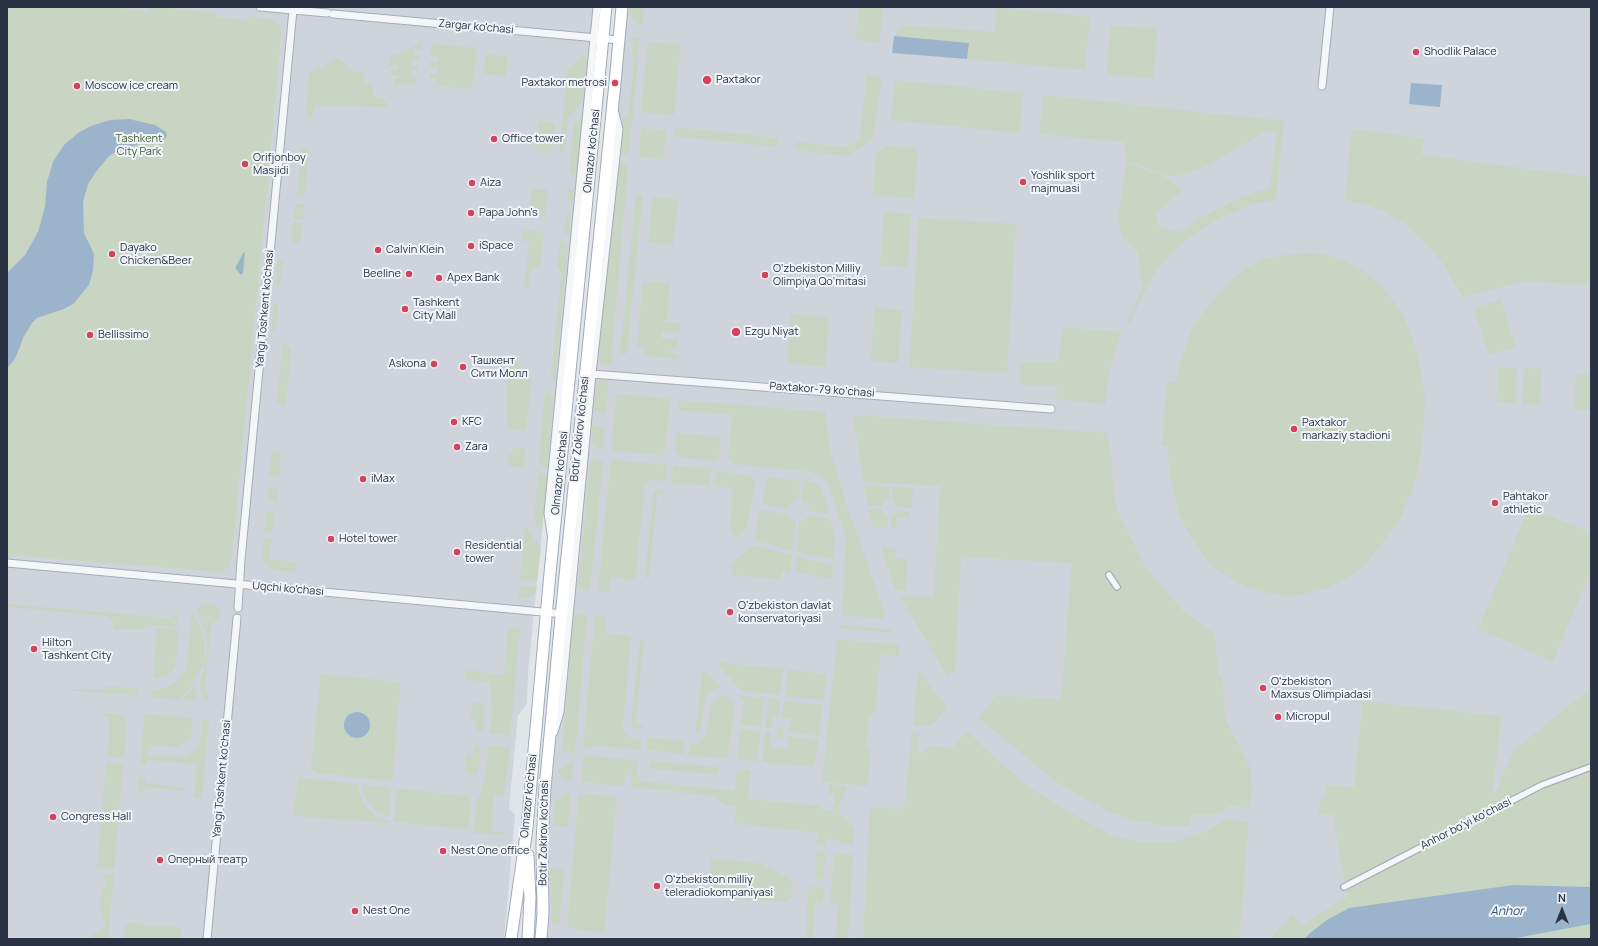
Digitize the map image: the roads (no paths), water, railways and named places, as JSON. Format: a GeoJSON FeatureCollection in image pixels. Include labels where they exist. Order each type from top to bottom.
{"type":"FeatureCollection","features":[{"type":"Feature","properties":{"kind":"main road","name":"Olmazor ko'chasi"},"geometry":{"type":"LineString","coordinates":[[511,939],[527,828],[597,103],[599,38],[606,7]]}},
{"type":"Feature","properties":{"kind":"main road","name":"Olmazor ko'chasi"},"geometry":{"type":"LineString","coordinates":[[613,105],[622,7]]}},
{"type":"Feature","properties":{"kind":"main road"},"geometry":{"type":"LineString","coordinates":[[597,103],[613,105]]}},
{"type":"Feature","properties":{"kind":"main road","name":"Botir Zokirov ko'chasi"},"geometry":{"type":"LineString","coordinates":[[541,939],[543,913],[542,827],[548,753],[565,614],[613,105]]}},
{"type":"Feature","properties":{"kind":"main road"},"geometry":{"type":"LineString","coordinates":[[527,828],[530,898],[528,939]]}},
{"type":"Feature","properties":{"kind":"street","name":"Zargar ko'chasi"},"geometry":{"type":"LineString","coordinates":[[260,7],[619,40]]}},
{"type":"Feature","properties":{"kind":"street"},"geometry":{"type":"LineString","coordinates":[[553,550],[548,513],[599,38],[597,7]]}},
{"type":"Feature","properties":{"kind":"street"},"geometry":{"type":"LineString","coordinates":[[1322,86],[1330,7]]}},
{"type":"Feature","properties":{"kind":"street","name":"Yangi Toshkent ko'chasi"},"geometry":{"type":"LineString","coordinates":[[238,608],[241,560],[293,10]]}},
{"type":"Feature","properties":{"kind":"street"},"geometry":{"type":"LineString","coordinates":[[565,614],[619,129],[613,105]]}},
{"type":"Feature","properties":{"kind":"street","name":"Paxtakor-79 ko‘chasi"},"geometry":{"type":"LineString","coordinates":[[592,374],[1052,409]]}},
{"type":"Feature","properties":{"kind":"street","name":"Uqchi ko'chasi"},"geometry":{"type":"LineString","coordinates":[[7,563],[565,614]]}},
{"type":"Feature","properties":{"kind":"street"},"geometry":{"type":"LineString","coordinates":[[1109,576],[1117,587]]}},
{"type":"Feature","properties":{"kind":"street","name":"Yangi Toshkent ko'chasi"},"geometry":{"type":"LineString","coordinates":[[207,939],[237,618]]}},
{"type":"Feature","properties":{"kind":"street","name":"Anhor bo‘yi ko‘chasi"},"geometry":{"type":"LineString","coordinates":[[1344,887],[1542,785],[1591,767]]}},
{"type":"Feature","properties":{"kind":"water"},"geometry":{"type":"Polygon","coordinates":[[[894,36],[969,43],[967,59],[892,53],[894,36]]]}},
{"type":"Feature","properties":{"kind":"water"},"geometry":{"type":"Polygon","coordinates":[[[1411,83],[1442,85],[1440,107],[1409,104],[1411,83]]]}},
{"type":"Feature","properties":{"kind":"water"},"geometry":{"type":"Polygon","coordinates":[[[129,119],[155,125],[166,132],[167,136],[160,143],[144,143],[120,149],[109,156],[95,173],[88,184],[83,202],[84,233],[94,254],[93,271],[89,285],[74,303],[64,309],[37,318],[32,323],[24,336],[15,359],[7,368],[7,273],[25,255],[38,232],[45,207],[47,182],[53,162],[64,145],[78,133],[91,126],[110,120],[129,119]]]}},
{"type":"Feature","properties":{"kind":"water"},"geometry":{"type":"Polygon","coordinates":[[[244,252],[243,273],[241,275],[235,268],[244,252]]]}},
{"type":"Feature","properties":{"kind":"water"},"geometry":{"type":"Polygon","coordinates":[[[357,712],[366,716],[370,725],[366,734],[357,738],[348,734],[344,725],[348,716],[357,712]]]}},
{"type":"Feature","properties":{"kind":"water","name":"Anhor"},"geometry":{"type":"Polygon","coordinates":[[[1513,885],[1591,887],[1591,924],[1511,939],[1304,939],[1327,920],[1349,908],[1513,885]]]}},
{"type":"Feature","properties":{"kind":"place","name":"Shodlik Palace"},"geometry":{"type":"Point","coordinates":[1416,52]}},
{"type":"Feature","properties":{"kind":"place","name":"Paxtakor"},"geometry":{"type":"Point","coordinates":[707,80]}},
{"type":"Feature","properties":{"kind":"place","name":"Paxtakor metrosi"},"geometry":{"type":"Point","coordinates":[615,83]}},
{"type":"Feature","properties":{"kind":"place","name":"Moscow ice cream"},"geometry":{"type":"Point","coordinates":[77,86]}},
{"type":"Feature","properties":{"kind":"place","name":"Office tower"},"geometry":{"type":"Point","coordinates":[494,139]}},
{"type":"Feature","properties":{"kind":"place","name":"Orifjonboy Masjidi"},"geometry":{"type":"Point","coordinates":[245,164]}},
{"type":"Feature","properties":{"kind":"place","name":"Yoshlik sport majmuasi"},"geometry":{"type":"Point","coordinates":[1023,182]}},
{"type":"Feature","properties":{"kind":"place","name":"Aiza"},"geometry":{"type":"Point","coordinates":[472,183]}},
{"type":"Feature","properties":{"kind":"place","name":"Papa John's"},"geometry":{"type":"Point","coordinates":[471,213]}},
{"type":"Feature","properties":{"kind":"place","name":"iSpace"},"geometry":{"type":"Point","coordinates":[471,246]}},
{"type":"Feature","properties":{"kind":"place","name":"Calvin Klein"},"geometry":{"type":"Point","coordinates":[378,250]}},
{"type":"Feature","properties":{"kind":"place","name":"Dayako Chicken&Beer"},"geometry":{"type":"Point","coordinates":[112,254]}},
{"type":"Feature","properties":{"kind":"place","name":"Beeline"},"geometry":{"type":"Point","coordinates":[409,274]}},
{"type":"Feature","properties":{"kind":"place","name":"O‘zbekiston Milliy Olimpiya Qo‘mitasi"},"geometry":{"type":"Point","coordinates":[765,275]}},
{"type":"Feature","properties":{"kind":"place","name":"Apex Bank"},"geometry":{"type":"Point","coordinates":[439,278]}},
{"type":"Feature","properties":{"kind":"place","name":"Tashkent City Mall"},"geometry":{"type":"Point","coordinates":[405,309]}},
{"type":"Feature","properties":{"kind":"place","name":"Ezgu Niyat"},"geometry":{"type":"Point","coordinates":[736,332]}},
{"type":"Feature","properties":{"kind":"place","name":"Bellissimo"},"geometry":{"type":"Point","coordinates":[90,335]}},
{"type":"Feature","properties":{"kind":"place","name":"Askona"},"geometry":{"type":"Point","coordinates":[434,364]}},
{"type":"Feature","properties":{"kind":"place","name":"Ташкент Сити Молл"},"geometry":{"type":"Point","coordinates":[463,367]}},
{"type":"Feature","properties":{"kind":"place","name":"KFC"},"geometry":{"type":"Point","coordinates":[454,422]}},
{"type":"Feature","properties":{"kind":"place","name":"Paxtakor markaziy stadioni"},"geometry":{"type":"Point","coordinates":[1294,429]}},
{"type":"Feature","properties":{"kind":"place","name":"Zara"},"geometry":{"type":"Point","coordinates":[457,447]}},
{"type":"Feature","properties":{"kind":"place","name":"iMax"},"geometry":{"type":"Point","coordinates":[363,479]}},
{"type":"Feature","properties":{"kind":"place","name":"Pahtakor athletic"},"geometry":{"type":"Point","coordinates":[1495,503]}},
{"type":"Feature","properties":{"kind":"place","name":"Hotel tower"},"geometry":{"type":"Point","coordinates":[331,539]}},
{"type":"Feature","properties":{"kind":"place","name":"Residential tower"},"geometry":{"type":"Point","coordinates":[457,552]}},
{"type":"Feature","properties":{"kind":"place","name":"O’zbekiston davlat konservatoriyasi"},"geometry":{"type":"Point","coordinates":[730,612]}},
{"type":"Feature","properties":{"kind":"place","name":"Hilton Tashkent City"},"geometry":{"type":"Point","coordinates":[34,649]}},
{"type":"Feature","properties":{"kind":"place","name":"Oʻzbekiston Maxsus Olimpiadasi"},"geometry":{"type":"Point","coordinates":[1263,688]}},
{"type":"Feature","properties":{"kind":"place","name":"Micropul"},"geometry":{"type":"Point","coordinates":[1278,717]}},
{"type":"Feature","properties":{"kind":"place","name":"Congress Hall"},"geometry":{"type":"Point","coordinates":[53,817]}},
{"type":"Feature","properties":{"kind":"place","name":"Nest One office"},"geometry":{"type":"Point","coordinates":[443,851]}},
{"type":"Feature","properties":{"kind":"place","name":"Оперный театр"},"geometry":{"type":"Point","coordinates":[160,860]}},
{"type":"Feature","properties":{"kind":"place","name":"Oʻzbekiston milliy teleradiokompaniyasi"},"geometry":{"type":"Point","coordinates":[657,886]}},
{"type":"Feature","properties":{"kind":"place","name":"Nest One"},"geometry":{"type":"Point","coordinates":[355,911]}},
{"type":"Feature","properties":{"kind":"park label","name":"Tashkent City Park"},"geometry":{"type":"Point","coordinates":[139,145]}}]}
